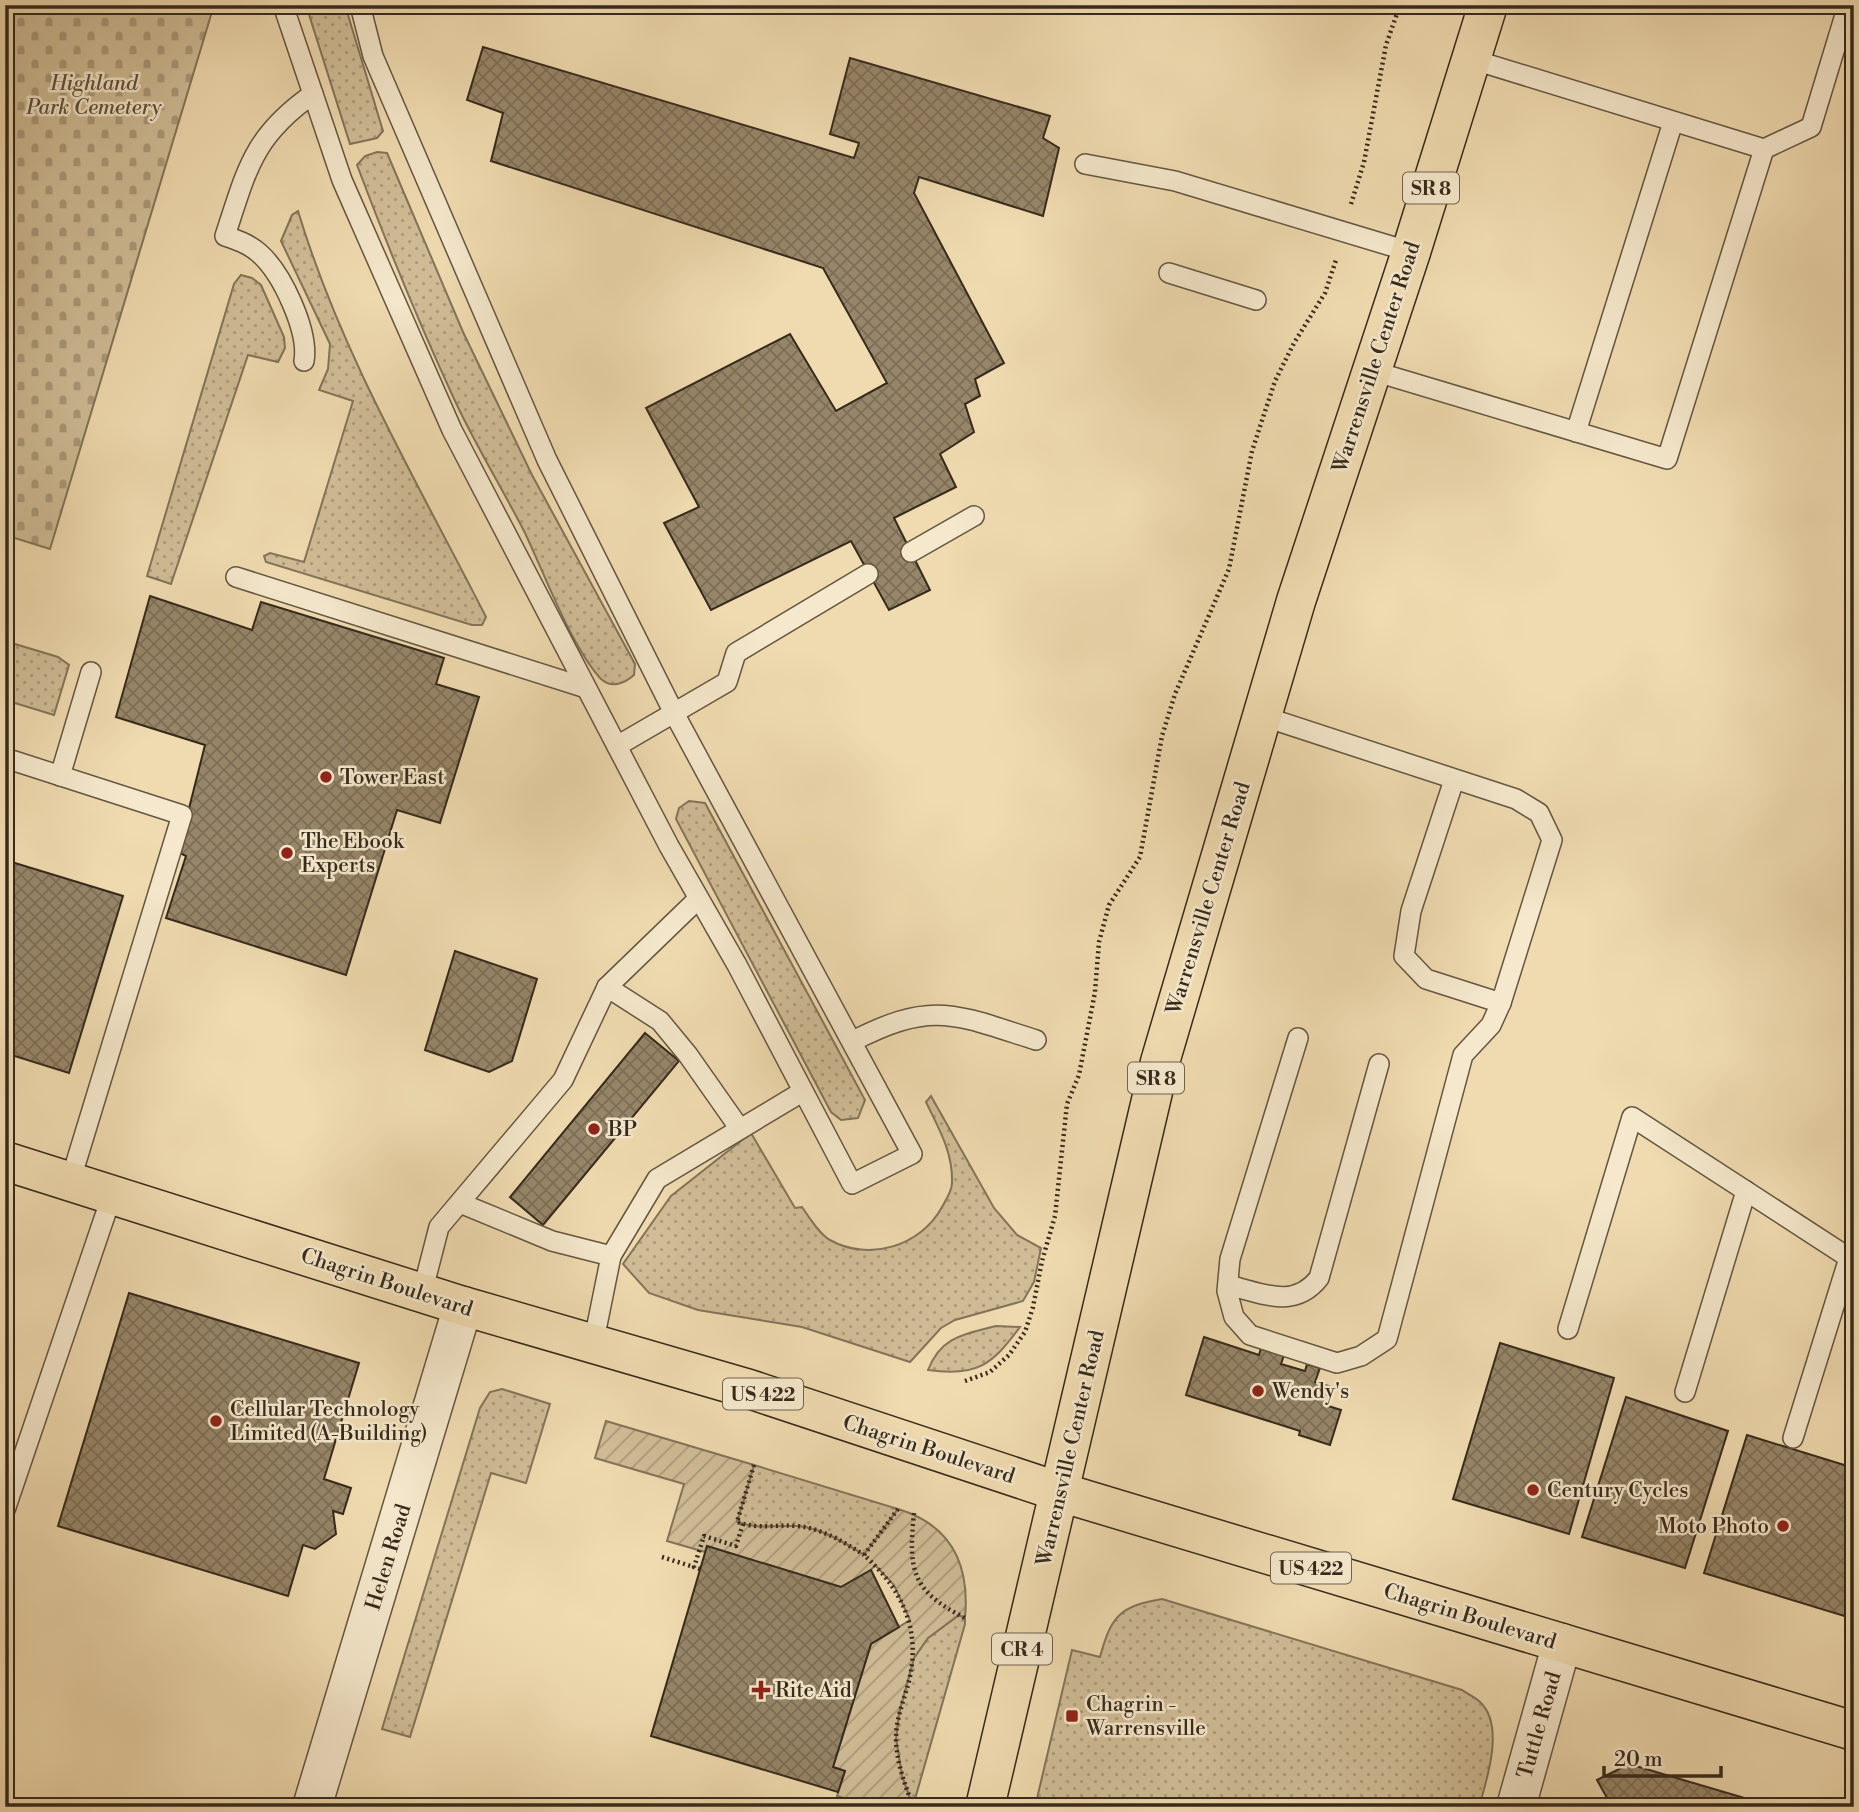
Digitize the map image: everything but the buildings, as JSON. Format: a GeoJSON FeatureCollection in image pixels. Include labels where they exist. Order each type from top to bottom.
{"type":"FeatureCollection","features":[{"type":"Feature","properties":{"kind":"main road","name":"Warrensville Center Road"},"geometry":{"type":"LineString","coordinates":[[985,1807],[1160,1062],[1317,535],[1373,371],[1488,5]]}},
{"type":"Feature","properties":{"kind":"main road","name":"Chagrin Boulevard"},"geometry":{"type":"LineString","coordinates":[[5,1161],[463,1306],[749,1389],[1060,1492],[1854,1731]]}},
{"type":"Feature","properties":{"kind":"street","name":"Helen Road"},"geometry":{"type":"LineString","coordinates":[[312,1807],[463,1306]]}},
{"type":"Feature","properties":{"kind":"street","name":"Tuttle Road"},"geometry":{"type":"LineString","coordinates":[[1516,1807],[1562,1643]]}},
{"type":"Feature","properties":{"kind":"lane"},"geometry":{"type":"LineString","coordinates":[[283,5],[342,180],[452,430],[586,688],[698,899],[737,965],[852,1184],[912,1154],[674,713],[547,460],[373,56],[360,5]]}},
{"type":"Feature","properties":{"kind":"lane"},"geometry":{"type":"LineString","coordinates":[[1471,59],[1764,149],[1811,127],[1848,5]]}},
{"type":"Feature","properties":{"kind":"lane"},"geometry":{"type":"LineString","coordinates":[[304,361],[304,334],[274,271],[248,244],[225,236],[246,172],[259,145],[279,119],[313,94]]}},
{"type":"Feature","properties":{"kind":"lane"},"geometry":{"type":"LineString","coordinates":[[1576,432],[1673,122]]}},
{"type":"Feature","properties":{"kind":"lane"},"geometry":{"type":"LineString","coordinates":[[1373,371],[1667,459],[1764,149]]}},
{"type":"Feature","properties":{"kind":"lane"},"geometry":{"type":"LineString","coordinates":[[1085,164],[1175,181],[1411,252]]}},
{"type":"Feature","properties":{"kind":"lane"},"geometry":{"type":"LineString","coordinates":[[1169,273],[1256,300]]}},
{"type":"Feature","properties":{"kind":"lane"},"geometry":{"type":"LineString","coordinates":[[911,552],[974,516]]}},
{"type":"Feature","properties":{"kind":"lane"},"geometry":{"type":"LineString","coordinates":[[617,746],[727,682],[737,653],[869,573]]}},
{"type":"Feature","properties":{"kind":"lane"},"geometry":{"type":"LineString","coordinates":[[236,578],[586,688]]}},
{"type":"Feature","properties":{"kind":"lane"},"geometry":{"type":"LineString","coordinates":[[60,776],[91,672]]}},
{"type":"Feature","properties":{"kind":"lane"},"geometry":{"type":"LineString","coordinates":[[1262,716],[1516,799],[1539,813],[1552,840],[1501,1003],[1491,1025],[1463,1055],[1387,1339],[1362,1356],[1337,1363],[1250,1335],[1234,1317],[1228,1285],[1230,1259],[1298,1038]]}},
{"type":"Feature","properties":{"kind":"lane"},"geometry":{"type":"LineString","coordinates":[[5,758],[182,815],[71,1182]]}},
{"type":"Feature","properties":{"kind":"lane"},"geometry":{"type":"LineString","coordinates":[[1454,780],[1411,911],[1404,957],[1426,979],[1501,1003]]}},
{"type":"Feature","properties":{"kind":"lane"},"geometry":{"type":"LineString","coordinates":[[422,1293],[439,1227],[563,1080],[607,987],[698,899]]}},
{"type":"Feature","properties":{"kind":"lane"},"geometry":{"type":"LineString","coordinates":[[607,987],[660,1021],[688,1055],[740,1129]]}},
{"type":"Feature","properties":{"kind":"lane"},"geometry":{"type":"LineString","coordinates":[[853,1041],[880,1027],[927,1013],[957,1016],[1036,1040]]}},
{"type":"Feature","properties":{"kind":"lane"},"geometry":{"type":"LineString","coordinates":[[1228,1285],[1275,1296],[1294,1297],[1309,1291],[1319,1278],[1379,1064]]}},
{"type":"Feature","properties":{"kind":"lane"},"geometry":{"type":"LineString","coordinates":[[593,1345],[611,1256],[657,1179],[802,1091]]}},
{"type":"Feature","properties":{"kind":"lane"},"geometry":{"type":"LineString","coordinates":[[1568,1329],[1632,1116],[1851,1260],[1793,1438]]}},
{"type":"Feature","properties":{"kind":"lane"},"geometry":{"type":"LineString","coordinates":[[1685,1392],[1746,1191]]}},
{"type":"Feature","properties":{"kind":"lane"},"geometry":{"type":"LineString","coordinates":[[5,1510],[112,1195]]}},
{"type":"Feature","properties":{"kind":"lane"},"geometry":{"type":"LineString","coordinates":[[460,1203],[552,1241],[611,1256]]}},
{"type":"Feature","properties":{"kind":"path"},"geometry":{"type":"LineString","coordinates":[[1354,194],[1364,162],[1386,45],[1399,5]]}},
{"type":"Feature","properties":{"kind":"path"},"geometry":{"type":"LineString","coordinates":[[965,1381],[990,1372],[1009,1355],[1025,1332],[1033,1307],[1041,1261],[1055,1216],[1067,1104],[1079,1076],[1100,942],[1109,905],[1140,857],[1162,736],[1175,694],[1229,569],[1252,451],[1275,381],[1332,274]]}},
{"type":"Feature","properties":{"kind":"path"},"geometry":{"type":"LineString","coordinates":[[754,1465],[737,1522],[755,1529],[797,1526],[818,1530],[864,1555],[894,1586],[907,1611],[914,1633],[914,1658],[896,1739],[902,1776],[913,1806]]}},
{"type":"Feature","properties":{"kind":"path"},"geometry":{"type":"LineString","coordinates":[[864,1555],[898,1508]]}},
{"type":"Feature","properties":{"kind":"path"},"geometry":{"type":"LineString","coordinates":[[914,1513],[910,1547],[913,1571],[921,1588],[936,1602],[965,1618]]}},
{"type":"Feature","properties":{"kind":"path"},"geometry":{"type":"LineString","coordinates":[[662,1557],[697,1568],[704,1536],[737,1546],[743,1524]]}},
{"type":"Feature","properties":{"kind":"green space","name":"Highland Park Cemetery"},"geometry":{"type":"Polygon","coordinates":[[[5,5],[214,5],[50,549],[5,535],[5,5]]]}},
{"type":"Feature","properties":{"kind":"green space"},"geometry":{"type":"Polygon","coordinates":[[[306,5],[345,5],[383,131],[377,138],[350,144],[306,5]]]}},
{"type":"Feature","properties":{"kind":"green space"},"geometry":{"type":"Polygon","coordinates":[[[377,152],[387,153],[463,332],[532,475],[635,664],[634,675],[623,682],[610,684],[601,679],[580,649],[525,533],[455,401],[404,284],[357,165],[365,156],[377,152]]]}},
{"type":"Feature","properties":{"kind":"green space"},"geometry":{"type":"Polygon","coordinates":[[[298,211],[336,316],[383,418],[486,617],[482,625],[472,625],[266,562],[264,556],[270,553],[304,562],[353,401],[319,390],[328,369],[330,344],[281,241],[292,215],[298,211]]]}},
{"type":"Feature","properties":{"kind":"green space"},"geometry":{"type":"Polygon","coordinates":[[[241,275],[252,278],[261,285],[284,337],[285,348],[278,362],[248,355],[171,584],[147,576],[234,284],[241,275]]]}},
{"type":"Feature","properties":{"kind":"green space"},"geometry":{"type":"Polygon","coordinates":[[[5,641],[58,657],[69,665],[54,715],[5,700],[5,641]]]}},
{"type":"Feature","properties":{"kind":"green space"},"geometry":{"type":"Polygon","coordinates":[[[689,801],[705,803],[865,1100],[858,1118],[841,1120],[831,1112],[676,819],[679,808],[689,801]]]}},
{"type":"Feature","properties":{"kind":"green space"},"geometry":{"type":"Polygon","coordinates":[[[931,1096],[994,1208],[1017,1235],[1041,1248],[1034,1282],[1023,1301],[955,1320],[941,1328],[910,1362],[802,1327],[698,1310],[649,1293],[623,1264],[671,1196],[751,1133],[795,1208],[802,1207],[814,1225],[830,1240],[861,1250],[877,1250],[908,1240],[933,1221],[952,1186],[948,1151],[926,1102],[931,1096]]]}},
{"type":"Feature","properties":{"kind":"green space"},"geometry":{"type":"Polygon","coordinates":[[[996,1326],[1020,1327],[992,1359],[959,1372],[928,1370],[933,1359],[947,1343],[964,1334],[996,1326]]]}},
{"type":"Feature","properties":{"kind":"green space"},"geometry":{"type":"Polygon","coordinates":[[[502,1389],[550,1404],[526,1483],[491,1473],[410,1737],[382,1729],[480,1408],[490,1392],[502,1389]]]}},
{"type":"Feature","properties":{"kind":"green space"},"geometry":{"type":"Polygon","coordinates":[[[606,1421],[754,1465],[737,1522],[760,1527],[798,1526],[816,1530],[864,1555],[898,1509],[932,1525],[944,1536],[960,1564],[966,1598],[965,1618],[959,1615],[928,1638],[914,1658],[899,1713],[896,1739],[902,1776],[913,1807],[872,1807],[837,1796],[845,1771],[833,1767],[871,1644],[910,1620],[894,1585],[875,1565],[841,1587],[707,1546],[705,1552],[667,1541],[684,1484],[595,1458],[606,1421]]]}},
{"type":"Feature","properties":{"kind":"green space"},"geometry":{"type":"Polygon","coordinates":[[[754,1465],[898,1509],[864,1555],[816,1530],[798,1526],[760,1527],[737,1522],[754,1465]]]}},
{"type":"Feature","properties":{"kind":"green space"},"geometry":{"type":"Polygon","coordinates":[[[1162,1599],[1462,1690],[1474,1697],[1487,1712],[1492,1724],[1493,1738],[1479,1807],[1035,1807],[1072,1650],[1100,1657],[1108,1632],[1119,1615],[1136,1605],[1162,1599]]]}},
{"type":"Feature","properties":{"kind":"green space"},"geometry":{"type":"Polygon","coordinates":[[[959,1615],[965,1618],[965,1624],[913,1806],[902,1776],[896,1739],[899,1713],[914,1658],[928,1638],[959,1615]]]}},
{"type":"Feature","properties":{"kind":"place","name":"Tower East"},"geometry":{"type":"Point","coordinates":[326,777]}},
{"type":"Feature","properties":{"kind":"place","name":"The Ebook Experts"},"geometry":{"type":"Point","coordinates":[287,853]}},
{"type":"Feature","properties":{"kind":"place","name":"BP"},"geometry":{"type":"Point","coordinates":[594,1129]}},
{"type":"Feature","properties":{"kind":"place","name":"Wendy's"},"geometry":{"type":"Point","coordinates":[1258,1391]}},
{"type":"Feature","properties":{"kind":"place","name":"Cellular Technology Limited (A-Building)"},"geometry":{"type":"Point","coordinates":[216,1421]}},
{"type":"Feature","properties":{"kind":"place","name":"Century Cycles"},"geometry":{"type":"Point","coordinates":[1533,1490]}},
{"type":"Feature","properties":{"kind":"place","name":"Moto Photo"},"geometry":{"type":"Point","coordinates":[1783,1526]}},
{"type":"Feature","properties":{"kind":"place","name":"Rite Aid"},"geometry":{"type":"Point","coordinates":[761,1690]}},
{"type":"Feature","properties":{"kind":"place","name":"Chagrin - Warrensville"},"geometry":{"type":"Point","coordinates":[1072,1716]}}]}
